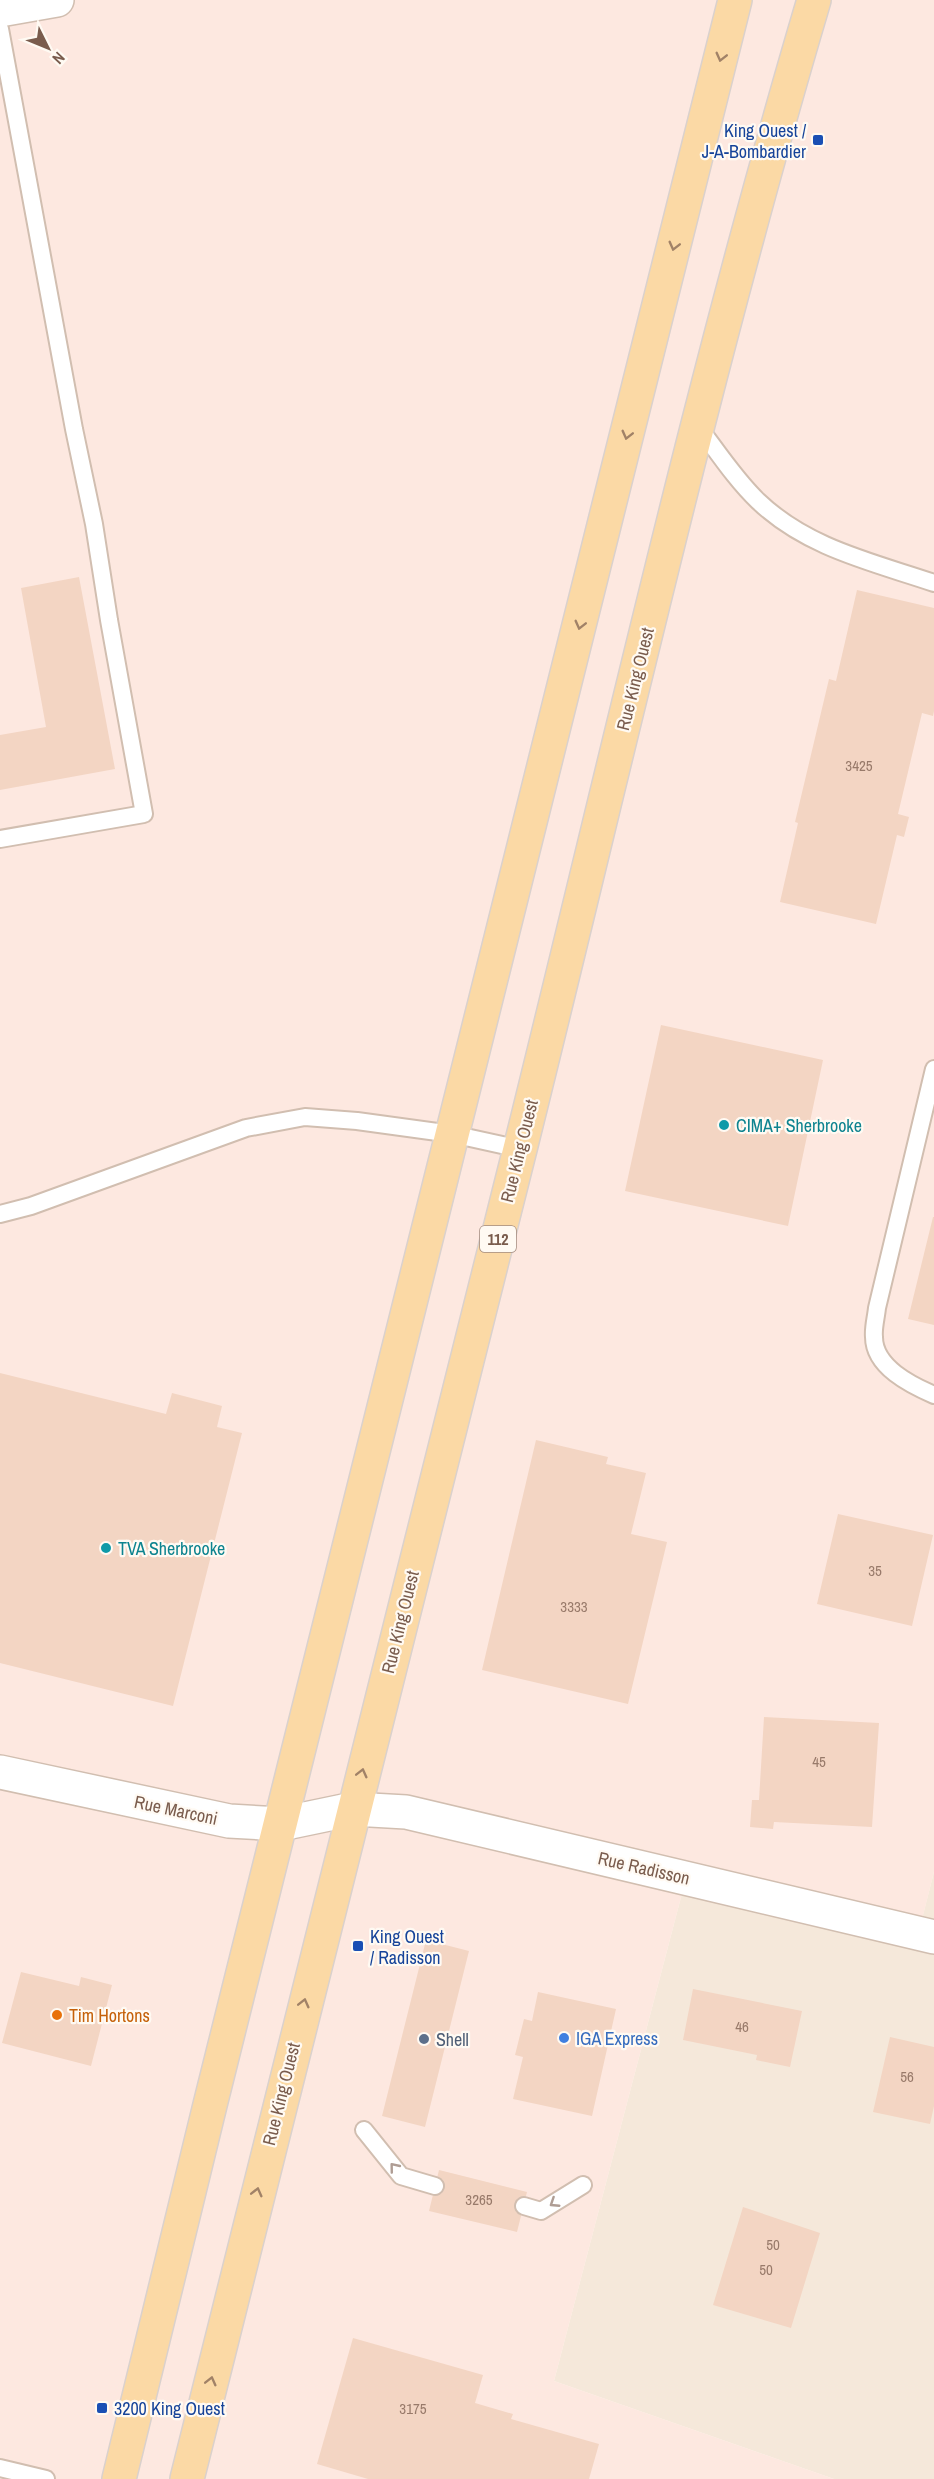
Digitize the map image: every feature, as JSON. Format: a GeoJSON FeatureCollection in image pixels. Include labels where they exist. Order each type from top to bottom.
{"type":"FeatureCollection","features":[{"type":"Feature","properties":{"kind":"main road"},"geometry":{"type":"LineString","coordinates":[[119,2479],[735,0]]}},
{"type":"Feature","properties":{"kind":"main road","name":"Rue King Ouest"},"geometry":{"type":"LineString","coordinates":[[187,2479],[273,2122],[520,1149],[698,426],[814,0]]}},
{"type":"Feature","properties":{"kind":"street"},"geometry":{"type":"LineString","coordinates":[[0,10],[57,0]]}},
{"type":"Feature","properties":{"kind":"street","name":"Rue Marconi"},"geometry":{"type":"LineString","coordinates":[[0,1772],[229,1821],[281,1824],[353,1809]]}},
{"type":"Feature","properties":{"kind":"street","name":"Rue Radisson"},"geometry":{"type":"LineString","coordinates":[[353,1809],[406,1812],[934,1937]]}},
{"type":"Feature","properties":{"kind":"lane"},"geometry":{"type":"LineString","coordinates":[[0,29],[74,429],[94,524],[144,814],[0,839]]}},
{"type":"Feature","properties":{"kind":"lane"},"geometry":{"type":"LineString","coordinates":[[698,426],[740,482],[758,501],[805,537],[838,552],[934,583]]}},
{"type":"Feature","properties":{"kind":"lane"},"geometry":{"type":"LineString","coordinates":[[934,1069],[877,1308],[873,1339],[878,1354],[890,1368],[907,1381],[934,1395]]}},
{"type":"Feature","properties":{"kind":"lane"},"geometry":{"type":"LineString","coordinates":[[0,1214],[30,1206],[246,1128],[305,1117],[357,1121],[452,1134],[520,1149]]}},
{"type":"Feature","properties":{"kind":"lane"},"geometry":{"type":"LineString","coordinates":[[364,2130],[401,2176],[435,2186]]}},
{"type":"Feature","properties":{"kind":"lane"},"geometry":{"type":"LineString","coordinates":[[524,2206],[541,2211],[583,2185]]}},
{"type":"Feature","properties":{"kind":"lane"},"geometry":{"type":"LineString","coordinates":[[0,2468],[46,2479]]}},
{"type":"Feature","properties":{"kind":"shaded area"},"geometry":{"type":"Polygon","coordinates":[[[0,0],[934,0],[934,1872],[916,1943],[685,1882],[554,2381],[834,2479],[0,2479],[0,0]]]}},
{"type":"Feature","properties":{"kind":"shaded area"},"geometry":{"type":"Polygon","coordinates":[[[934,1872],[934,2479],[834,2479],[554,2381],[685,1882],[916,1942],[934,1872]]]}},
{"type":"Feature","properties":{"kind":"building"},"geometry":{"type":"Polygon","coordinates":[[[79,577],[115,769],[0,790],[0,735],[46,727],[21,588],[79,577]]]}},
{"type":"Feature","properties":{"kind":"building"},"geometry":{"type":"Polygon","coordinates":[[[857,590],[934,608],[934,711],[933,716],[922,713],[898,814],[909,817],[904,837],[897,835],[876,924],[780,902],[798,823],[795,822],[829,679],[836,681],[857,590]]]}},
{"type":"Feature","properties":{"kind":"building","name":"CIMA+ Sherbrooke"},"geometry":{"type":"Polygon","coordinates":[[[661,1025],[823,1060],[788,1226],[625,1191],[661,1025]]]}},
{"type":"Feature","properties":{"kind":"building"},"geometry":{"type":"Polygon","coordinates":[[[934,1217],[934,1325],[908,1319],[934,1217]]]}},
{"type":"Feature","properties":{"kind":"building","name":"TVA Sherbrooke"},"geometry":{"type":"Polygon","coordinates":[[[0,1373],[166,1414],[172,1393],[222,1406],[217,1427],[242,1433],[173,1706],[0,1663],[0,1373]]]}},
{"type":"Feature","properties":{"kind":"building"},"geometry":{"type":"Polygon","coordinates":[[[536,1440],[608,1457],[606,1464],[646,1473],[631,1534],[667,1542],[628,1704],[482,1670],[536,1440]]]}},
{"type":"Feature","properties":{"kind":"building"},"geometry":{"type":"Polygon","coordinates":[[[838,1514],[933,1535],[912,1626],[817,1604],[838,1514]]]}},
{"type":"Feature","properties":{"kind":"building"},"geometry":{"type":"Polygon","coordinates":[[[764,1717],[879,1723],[872,1827],[774,1822],[773,1829],[750,1827],[752,1800],[759,1800],[764,1717]]]}},
{"type":"Feature","properties":{"kind":"building","name":"Shell"},"geometry":{"type":"Polygon","coordinates":[[[426,1940],[469,1951],[425,2127],[382,2116],[426,1940]]]}},
{"type":"Feature","properties":{"kind":"building","name":"Tim Hortons"},"geometry":{"type":"Polygon","coordinates":[[[21,1972],[79,1986],[81,1977],[112,1985],[91,2066],[2,2043],[21,1972]]]}},
{"type":"Feature","properties":{"kind":"building"},"geometry":{"type":"Polygon","coordinates":[[[693,1989],[802,2011],[790,2067],[756,2060],[757,2055],[683,2040],[693,1989]]]}},
{"type":"Feature","properties":{"kind":"building","name":"IGA Express"},"geometry":{"type":"Polygon","coordinates":[[[538,1992],[616,2009],[592,2116],[513,2099],[523,2057],[515,2055],[524,2019],[532,2021],[538,1992]]]}},
{"type":"Feature","properties":{"kind":"building"},"geometry":{"type":"Polygon","coordinates":[[[890,2037],[934,2047],[934,2106],[930,2124],[873,2112],[890,2037]]]}},
{"type":"Feature","properties":{"kind":"building"},"geometry":{"type":"Polygon","coordinates":[[[439,2170],[527,2192],[517,2232],[429,2211],[439,2170]]]}},
{"type":"Feature","properties":{"kind":"building"},"geometry":{"type":"Polygon","coordinates":[[[743,2207],[820,2233],[791,2328],[713,2305],[743,2207]]]}},
{"type":"Feature","properties":{"kind":"building"},"geometry":{"type":"Polygon","coordinates":[[[353,2338],[483,2375],[475,2403],[513,2414],[511,2419],[599,2444],[589,2479],[368,2479],[317,2464],[353,2338]]]}},
{"type":"Feature","properties":{"kind":"place","name":"King Ouest / J-A-Bombardier"},"geometry":{"type":"Point","coordinates":[818,140]}},
{"type":"Feature","properties":{"kind":"place","name":"CIMA+ Sherbrooke"},"geometry":{"type":"Point","coordinates":[724,1125]}},
{"type":"Feature","properties":{"kind":"place","name":"TVA Sherbrooke"},"geometry":{"type":"Point","coordinates":[106,1548]}},
{"type":"Feature","properties":{"kind":"place","name":"King Ouest / Radisson"},"geometry":{"type":"Point","coordinates":[358,1946]}},
{"type":"Feature","properties":{"kind":"place","name":"Tim Hortons"},"geometry":{"type":"Point","coordinates":[57,2015]}},
{"type":"Feature","properties":{"kind":"place","name":"IGA Express"},"geometry":{"type":"Point","coordinates":[564,2038]}},
{"type":"Feature","properties":{"kind":"place","name":"Shell"},"geometry":{"type":"Point","coordinates":[424,2039]}},
{"type":"Feature","properties":{"kind":"place","name":"3200 King Ouest"},"geometry":{"type":"Point","coordinates":[102,2408]}}]}
